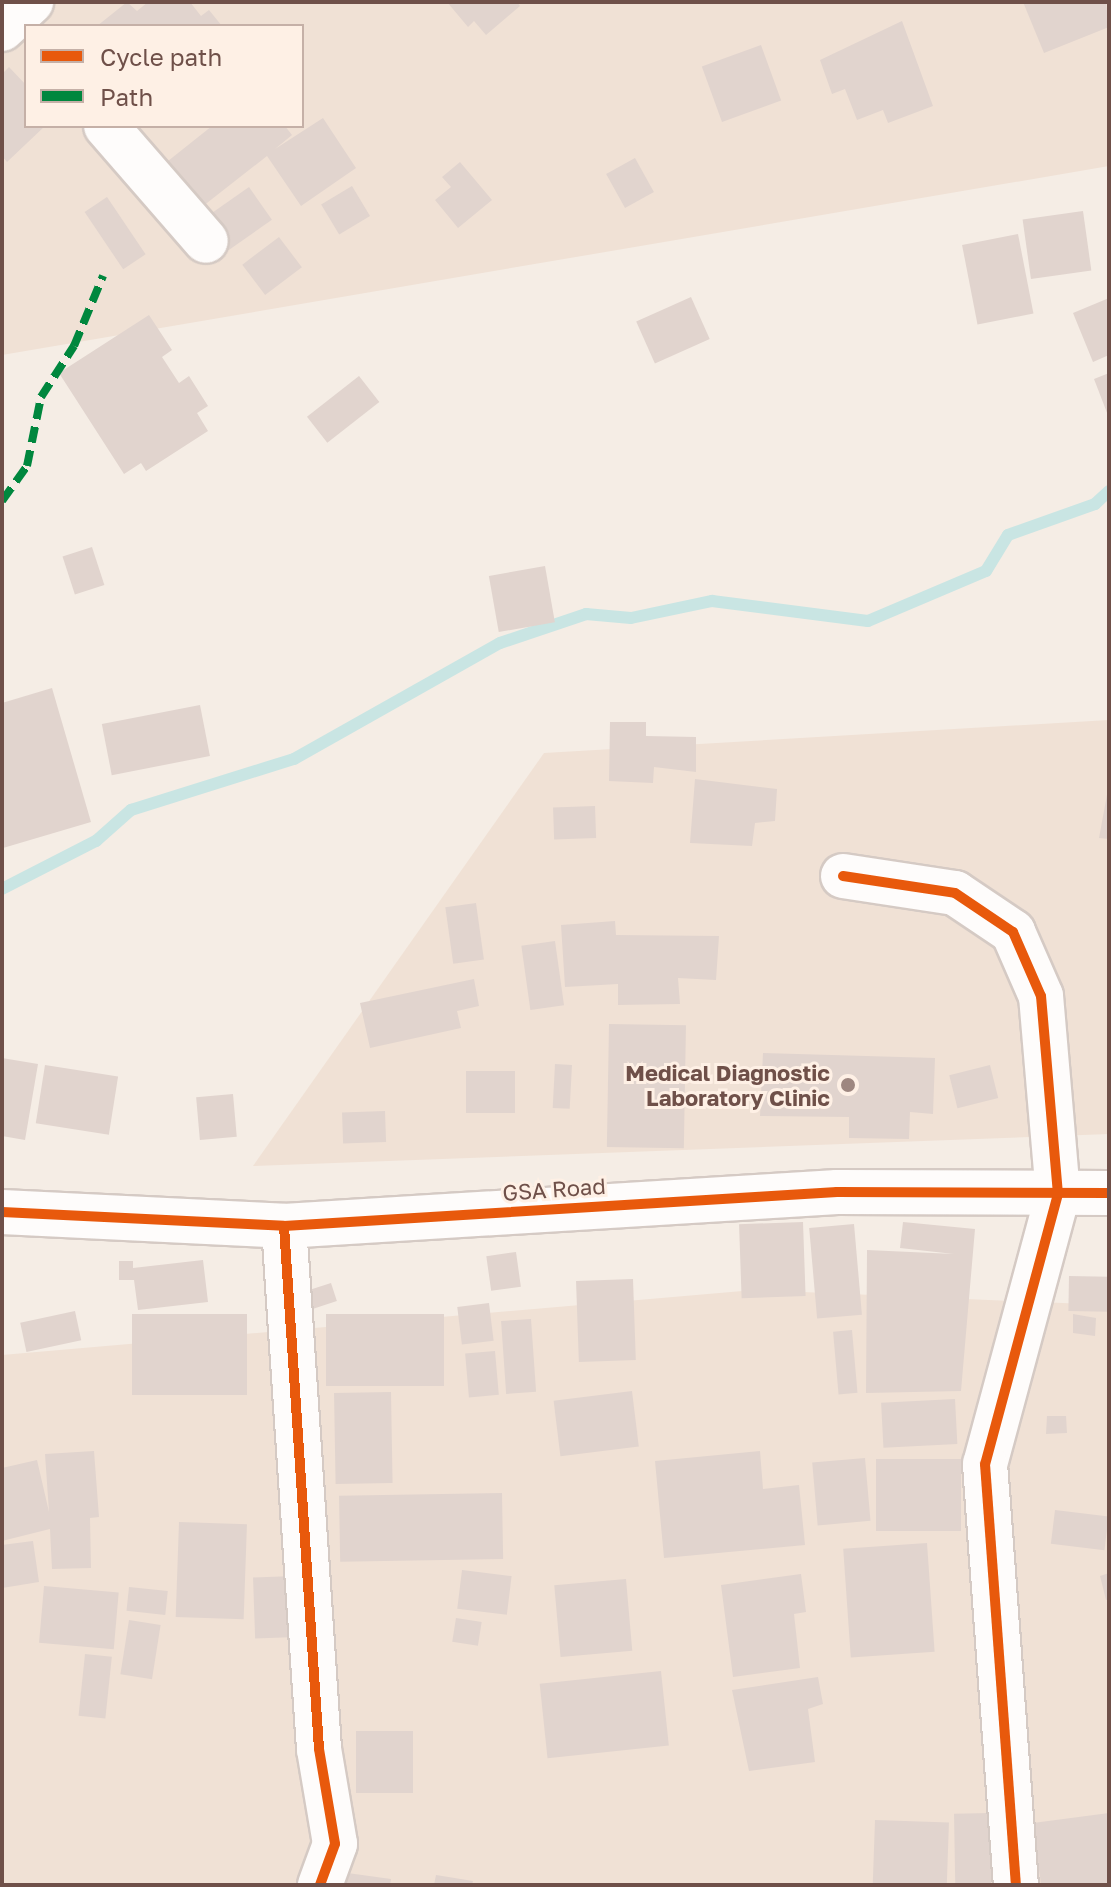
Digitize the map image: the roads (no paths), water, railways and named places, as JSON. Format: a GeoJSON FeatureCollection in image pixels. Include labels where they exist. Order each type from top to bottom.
{"type":"FeatureCollection","features":[{"type":"Feature","properties":{"kind":"street"},"geometry":{"type":"LineString","coordinates":[[108,128],[206,241]]}},
{"type":"Feature","properties":{"kind":"street"},"geometry":{"type":"LineString","coordinates":[[843,876],[955,893],[1013,932],[1041,996],[1058,1194],[985,1464],[1016,1885]]}},
{"type":"Feature","properties":{"kind":"street","name":"GSA Road"},"geometry":{"type":"LineString","coordinates":[[4,1211],[284,1226],[837,1192],[1109,1193]]}},
{"type":"Feature","properties":{"kind":"street"},"geometry":{"type":"LineString","coordinates":[[284,1226],[319,1749],[335,1844],[320,1885]]}},
{"type":"Feature","properties":{"kind":"waterway"},"geometry":{"type":"LineString","coordinates":[[2,889],[96,841],[131,810],[294,759],[500,643],[586,614],[631,618],[712,601],[868,621],[986,571],[1008,535],[1095,504],[1109,491]]}},
{"type":"Feature","properties":{"kind":"place","name":"Medical Diagnostic Laboratory Clinic"},"geometry":{"type":"Point","coordinates":[848,1085]}}]}
